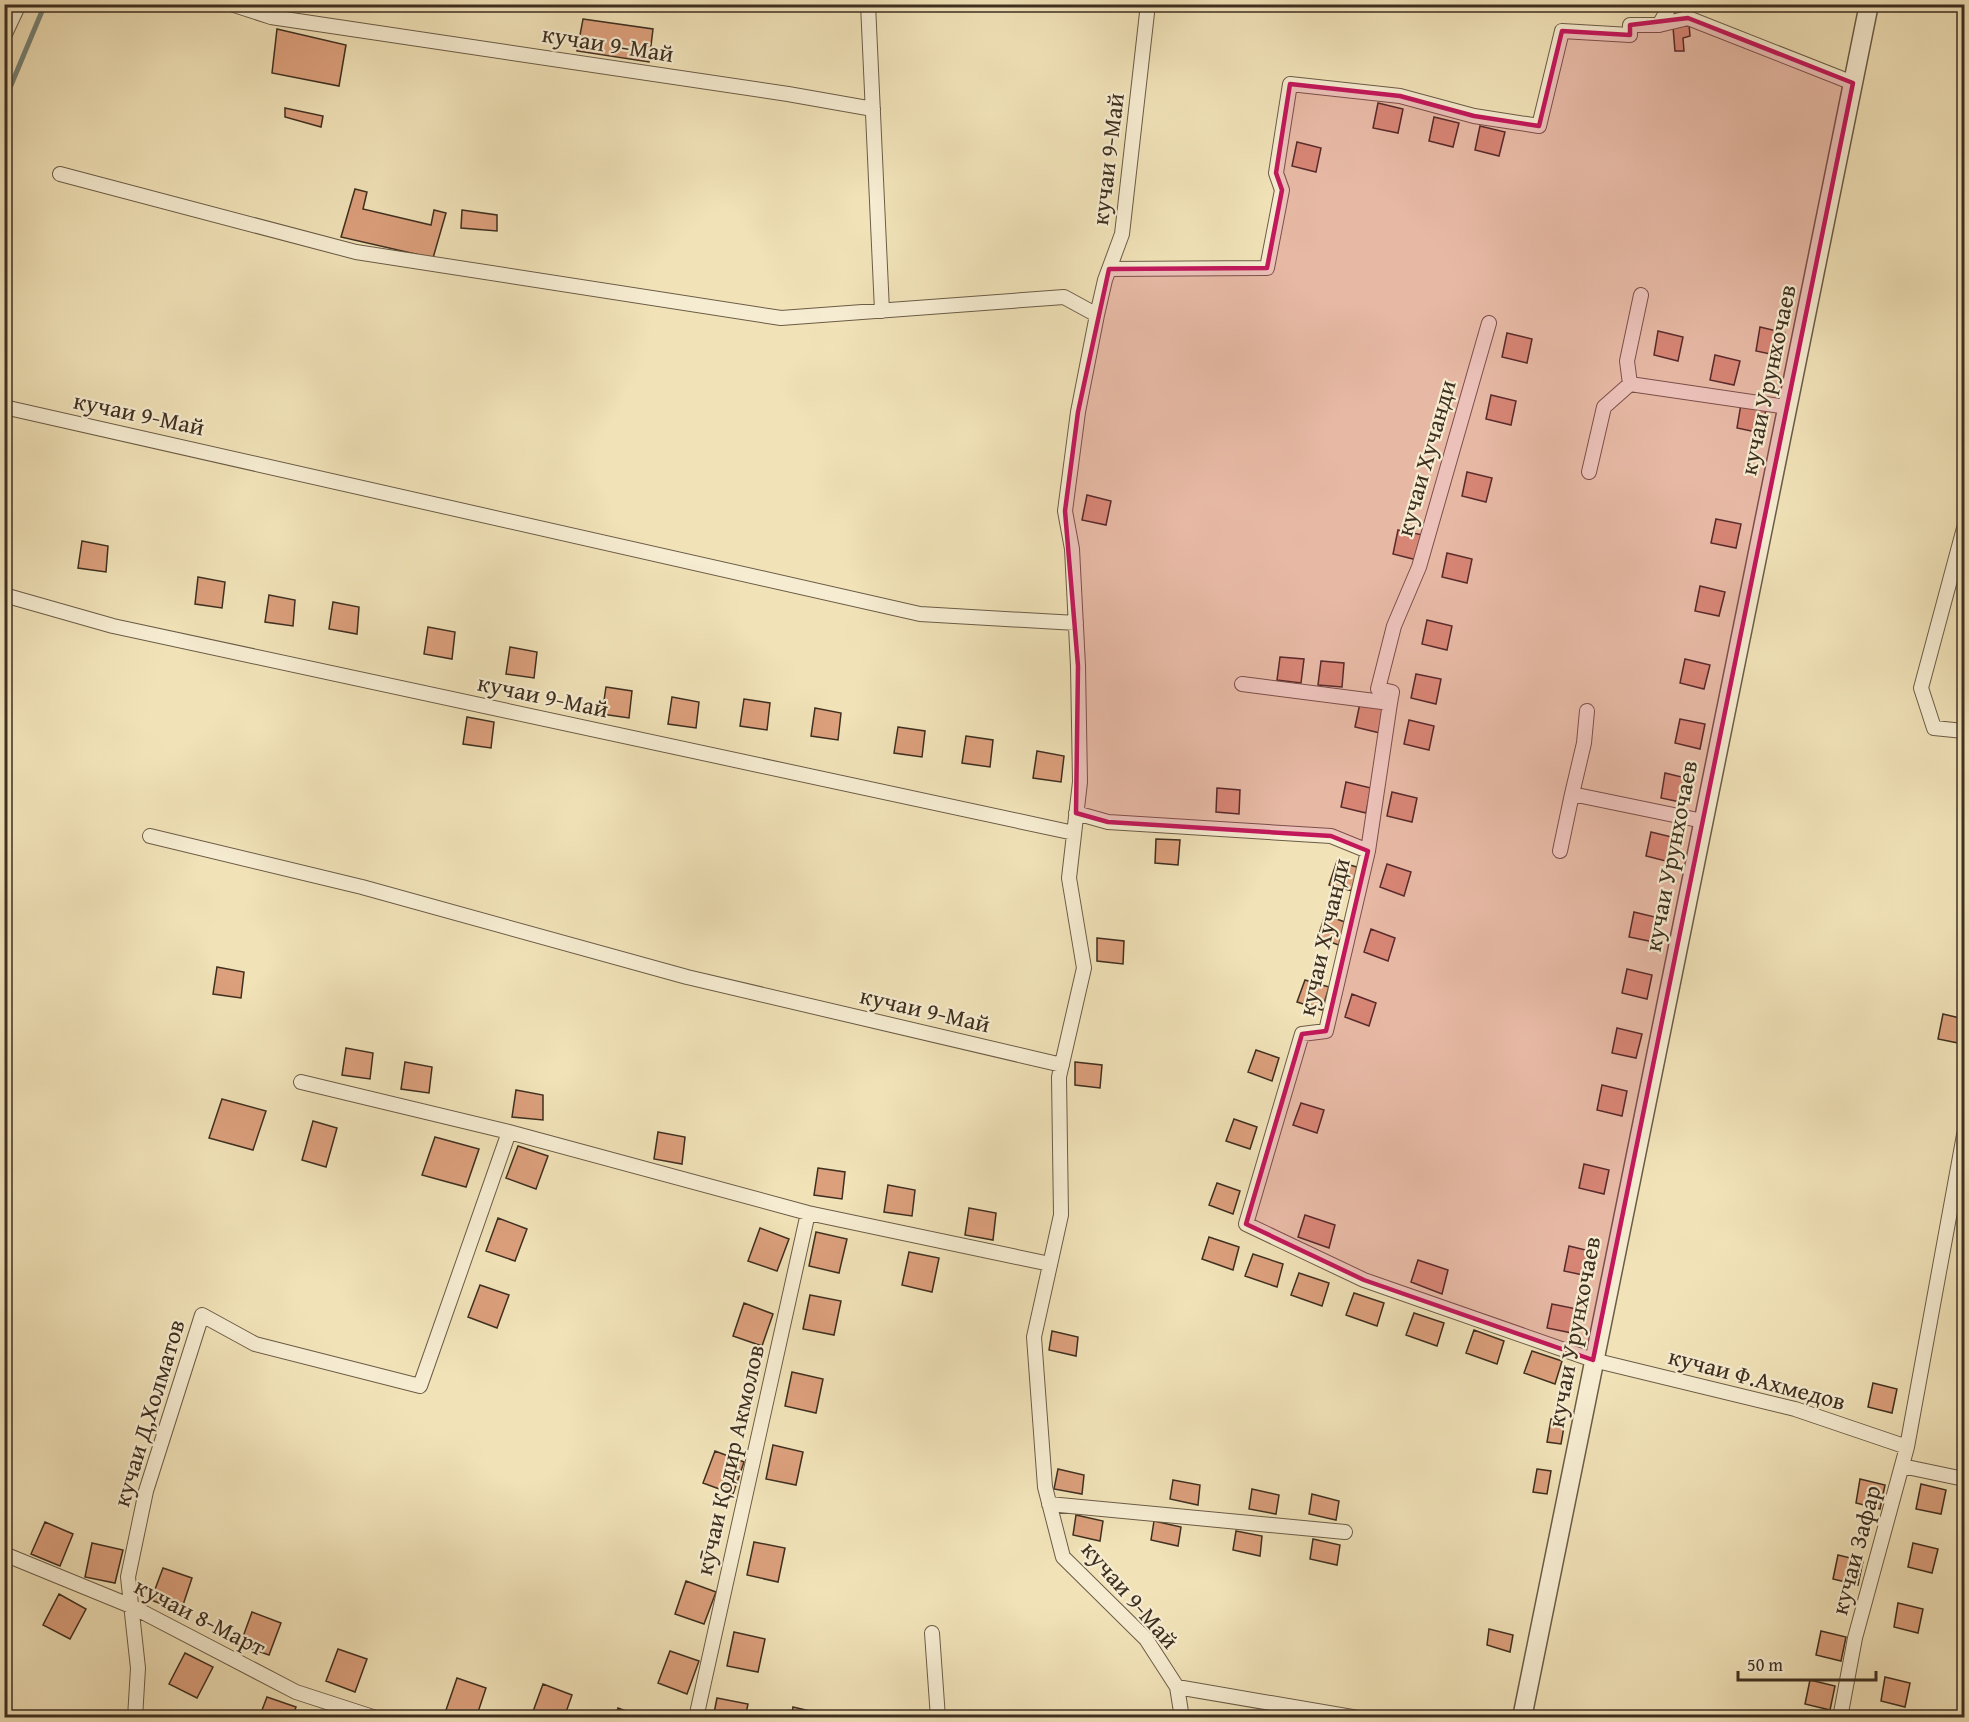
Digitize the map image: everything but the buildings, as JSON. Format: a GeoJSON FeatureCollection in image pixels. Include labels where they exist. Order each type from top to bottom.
{"type":"FeatureCollection","features":[{"type":"Feature","properties":{"kind":"street"},"geometry":{"type":"LineString","coordinates":[[4,36],[19,4]]}},
{"type":"Feature","properties":{"kind":"street","name":"кучаи 9-Май"},"geometry":{"type":"LineString","coordinates":[[231,4],[272,17],[764,90],[873,109]]}},
{"type":"Feature","properties":{"kind":"street"},"geometry":{"type":"LineString","coordinates":[[868,4],[882,311]]}},
{"type":"Feature","properties":{"kind":"street","name":"кучаи 9-Май"},"geometry":{"type":"LineString","coordinates":[[1148,4],[1122,234],[1109,269],[1097,315],[1078,412],[1065,511],[1072,549],[1080,782],[1069,878],[1084,968],[1059,1077],[1061,1215],[1034,1337],[1045,1486],[1063,1557],[1146,1639],[1177,1687],[1358,1718]]}},
{"type":"Feature","properties":{"kind":"street"},"geometry":{"type":"LineString","coordinates":[[1659,25],[1671,4]]}},
{"type":"Feature","properties":{"kind":"street","name":"кучаи Урунхочаев"},"geometry":{"type":"LineString","coordinates":[[1522,1718],[1869,4]]}},
{"type":"Feature","properties":{"kind":"street"},"geometry":{"type":"LineString","coordinates":[[1109,269],[1267,268],[1282,190],[1276,173],[1290,84],[1400,96],[1474,116],[1539,126],[1562,31],[1630,35],[1630,25],[1659,25],[1688,18],[1853,83]]}},
{"type":"Feature","properties":{"kind":"street"},"geometry":{"type":"LineString","coordinates":[[60,174],[356,252],[781,318],[1064,297],[1097,315]]}},
{"type":"Feature","properties":{"kind":"street"},"geometry":{"type":"LineString","coordinates":[[1630,384],[1627,361],[1641,295]]}},
{"type":"Feature","properties":{"kind":"street","name":"кучаи Хучанди"},"geometry":{"type":"LineString","coordinates":[[1489,323],[1419,567],[1394,626],[1378,689],[1392,692],[1368,851],[1326,1031],[1302,1034],[1246,1224],[1364,1280],[1593,1360]]}},
{"type":"Feature","properties":{"kind":"street"},"geometry":{"type":"LineString","coordinates":[[1589,472],[1604,407],[1630,384],[1787,407]]}},
{"type":"Feature","properties":{"kind":"street","name":"кучаи 9-Май"},"geometry":{"type":"LineString","coordinates":[[4,407],[920,614],[1076,623]]}},
{"type":"Feature","properties":{"kind":"street"},"geometry":{"type":"LineString","coordinates":[[1964,535],[1921,688],[1934,728],[1965,731]]}},
{"type":"Feature","properties":{"kind":"street","name":"кучаи 9-Май"},"geometry":{"type":"LineString","coordinates":[[4,595],[113,626],[1074,833]]}},
{"type":"Feature","properties":{"kind":"street"},"geometry":{"type":"LineString","coordinates":[[1242,684],[1390,703]]}},
{"type":"Feature","properties":{"kind":"street"},"geometry":{"type":"LineString","coordinates":[[1560,851],[1584,743],[1587,711]]}},
{"type":"Feature","properties":{"kind":"street"},"geometry":{"type":"LineString","coordinates":[[1572,794],[1703,821]]}},
{"type":"Feature","properties":{"kind":"street"},"geometry":{"type":"LineString","coordinates":[[1076,813],[1108,822],[1331,836],[1368,851]]}},
{"type":"Feature","properties":{"kind":"street","name":"кучаи 9-Май"},"geometry":{"type":"LineString","coordinates":[[150,836],[362,887],[687,977],[1062,1065]]}},
{"type":"Feature","properties":{"kind":"street"},"geometry":{"type":"LineString","coordinates":[[301,1082],[509,1132],[808,1213],[1050,1264]]}},
{"type":"Feature","properties":{"kind":"street","name":"кучаи Д,Холматов"},"geometry":{"type":"LineString","coordinates":[[135,1718],[138,1668],[128,1577],[146,1491],[202,1315],[255,1344],[420,1386],[509,1132]]}},
{"type":"Feature","properties":{"kind":"street"},"geometry":{"type":"LineString","coordinates":[[1965,1135],[1902,1466],[1965,1479]]}},
{"type":"Feature","properties":{"kind":"street","name":"кӯчаи Қодир Акмолов"},"geometry":{"type":"LineString","coordinates":[[696,1718],[808,1213]]}},
{"type":"Feature","properties":{"kind":"street","name":"кучаи Ф.Ахмедов"},"geometry":{"type":"LineString","coordinates":[[1593,1360],[1795,1408],[1907,1447]]}},
{"type":"Feature","properties":{"kind":"street","name":"кучаи Зафар"},"geometry":{"type":"LineString","coordinates":[[1840,1718],[1855,1638],[1902,1466]]}},
{"type":"Feature","properties":{"kind":"street"},"geometry":{"type":"LineString","coordinates":[[1049,1504],[1345,1532]]}},
{"type":"Feature","properties":{"kind":"street","name":"кучаи 8-Март"},"geometry":{"type":"LineString","coordinates":[[4,1554],[131,1606],[296,1692],[346,1713],[376,1718]]}},
{"type":"Feature","properties":{"kind":"street"},"geometry":{"type":"LineString","coordinates":[[932,1633],[938,1718]]}},
{"type":"Feature","properties":{"kind":"street"},"geometry":{"type":"LineString","coordinates":[[1177,1687],[1182,1718]]}},
{"type":"Feature","properties":{"kind":"highlighted area"},"geometry":{"type":"Polygon","coordinates":[[[1688,18],[1853,83],[1593,1360],[1364,1280],[1246,1224],[1302,1034],[1326,1031],[1368,851],[1331,836],[1108,822],[1076,813],[1078,666],[1065,511],[1078,412],[1109,269],[1267,268],[1282,190],[1276,173],[1290,84],[1400,96],[1474,116],[1539,126],[1562,31],[1630,35],[1630,25],[1688,18]]]}},
{"type":"Feature","properties":{"kind":"waterway"},"geometry":{"type":"LineString","coordinates":[[4,102],[45,4]]}}]}
